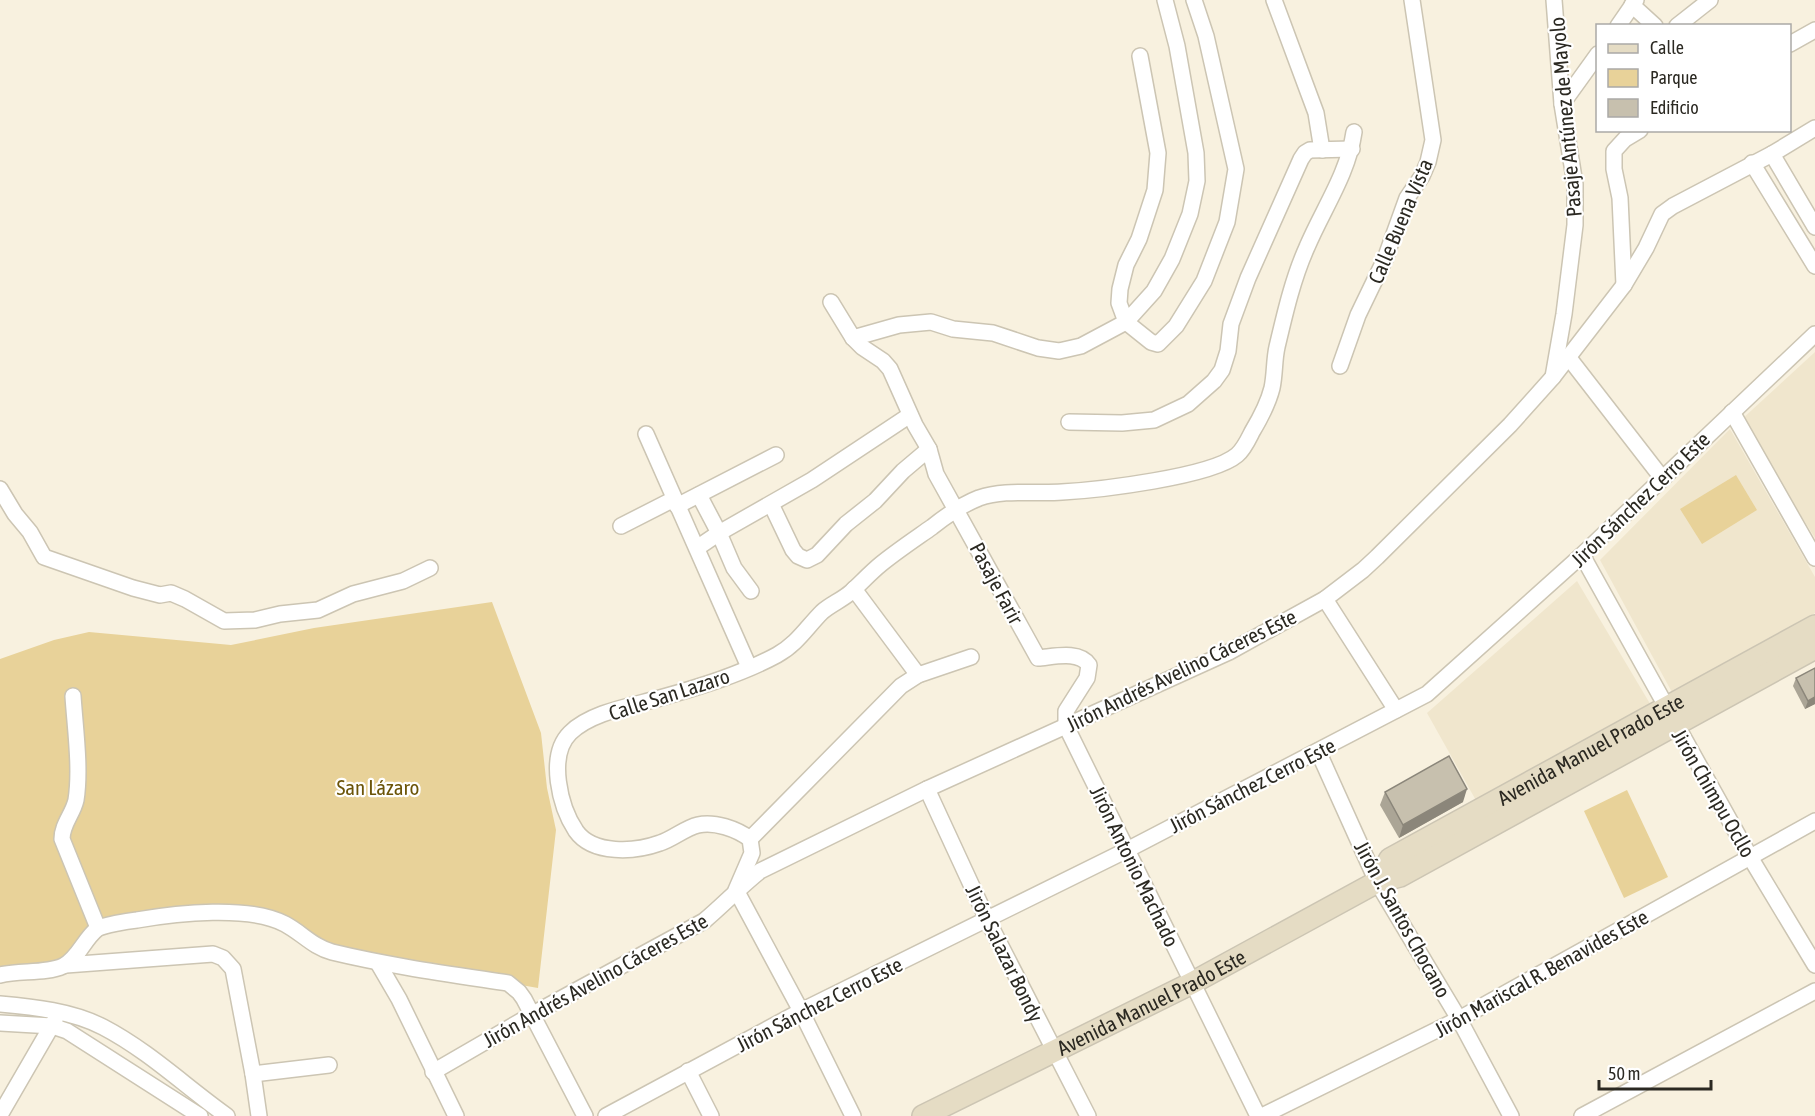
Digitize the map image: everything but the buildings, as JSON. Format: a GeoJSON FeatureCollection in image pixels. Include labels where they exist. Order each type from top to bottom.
{"type":"FeatureCollection","features":[{"type":"Feature","properties":{"kind":"street"},"geometry":{"type":"LineString","coordinates":[[831,302],[853,338],[899,325],[931,322],[953,329],[993,333],[1038,348],[1059,351],[1081,346],[1126,322],[1154,291],[1172,260],[1190,214],[1197,181],[1196,153],[1177,46],[1164,0]]}},
{"type":"Feature","properties":{"kind":"street"},"geometry":{"type":"LineString","coordinates":[[1140,56],[1158,153],[1155,190],[1139,239],[1126,265],[1119,303],[1126,322],[1151,342],[1158,344],[1176,326],[1204,281],[1227,222],[1236,170],[1206,36],[1194,0]]}},
{"type":"Feature","properties":{"kind":"street"},"geometry":{"type":"LineString","coordinates":[[1274,0],[1316,113],[1322,150]]}},
{"type":"Feature","properties":{"kind":"street","name":"Calle Buena Vista"},"geometry":{"type":"LineString","coordinates":[[1340,366],[1358,315],[1385,259],[1407,198],[1425,169],[1433,140],[1412,0]]}},
{"type":"Feature","properties":{"kind":"street"},"geometry":{"type":"LineString","coordinates":[[1680,24],[1710,0]]}},
{"type":"Feature","properties":{"kind":"street"},"geometry":{"type":"LineString","coordinates":[[1619,24],[1634,3],[1653,24]]}},
{"type":"Feature","properties":{"kind":"street","name":"Pasaje Antúnez de Mayolo"},"geometry":{"type":"LineString","coordinates":[[1553,377],[1564,314],[1575,225],[1575,184],[1562,104],[1558,4]]}},
{"type":"Feature","properties":{"kind":"street"},"geometry":{"type":"LineString","coordinates":[[1791,43],[1815,30]]}},
{"type":"Feature","properties":{"kind":"street"},"geometry":{"type":"LineString","coordinates":[[1562,104],[1596,57]]}},
{"type":"Feature","properties":{"kind":"street","name":"Jirón Andrés Avelino Cáceres Este"},"geometry":{"type":"LineString","coordinates":[[433,1072],[533,1014],[704,921],[736,890],[760,871],[927,789],[1229,652],[1325,599],[1377,558],[1510,425],[1553,377],[1624,285],[1646,248],[1662,214],[1672,206],[1772,154],[1815,128]]}},
{"type":"Feature","properties":{"kind":"street","name":"Calle San Lazaro"},"geometry":{"type":"LineString","coordinates":[[750,839],[726,827],[699,825],[658,844],[628,849],[603,848],[588,841],[577,833],[559,788],[556,765],[569,734],[586,722],[611,711],[663,698],[749,668],[789,648],[827,607],[841,600],[880,565],[957,508],[990,495],[1101,489],[1175,476],[1227,462],[1240,452],[1267,406],[1276,352],[1290,294],[1306,248],[1343,173],[1352,149],[1354,132]]}},
{"type":"Feature","properties":{"kind":"street"},"geometry":{"type":"LineString","coordinates":[[1624,285],[1620,198],[1614,169],[1614,151],[1625,139],[1637,132]]}},
{"type":"Feature","properties":{"kind":"street"},"geometry":{"type":"LineString","coordinates":[[1069,422],[1122,423],[1154,420],[1188,404],[1214,381],[1228,351],[1231,324],[1248,278],[1301,159],[1310,150],[1352,149]]}},
{"type":"Feature","properties":{"kind":"street"},"geometry":{"type":"LineString","coordinates":[[1772,154],[1815,227]]}},
{"type":"Feature","properties":{"kind":"street"},"geometry":{"type":"LineString","coordinates":[[1752,163],[1815,266]]}},
{"type":"Feature","properties":{"kind":"street","name":"Jirón Sánchez Cerro Este"},"geometry":{"type":"LineString","coordinates":[[606,1116],[801,1011],[1127,850],[1427,694],[1582,555],[1815,334]]}},
{"type":"Feature","properties":{"kind":"street","name":"Pasaje Farir"},"geometry":{"type":"LineString","coordinates":[[853,338],[890,369],[910,415],[929,449],[936,474],[957,508],[1038,658],[1077,656],[1085,658],[1089,664],[1087,678],[1066,711],[1065,726]]}},
{"type":"Feature","properties":{"kind":"street"},"geometry":{"type":"LineString","coordinates":[[1569,358],[1662,478]]}},
{"type":"Feature","properties":{"kind":"street"},"geometry":{"type":"LineString","coordinates":[[1731,412],[1815,558]]}},
{"type":"Feature","properties":{"kind":"street"},"geometry":{"type":"LineString","coordinates":[[697,548],[812,480],[910,415]]}},
{"type":"Feature","properties":{"kind":"street"},"geometry":{"type":"LineString","coordinates":[[646,434],[749,668]]}},
{"type":"Feature","properties":{"kind":"street"},"geometry":{"type":"LineString","coordinates":[[771,504],[793,550],[798,556],[807,560],[818,555],[846,524],[875,501],[903,471],[929,449]]}},
{"type":"Feature","properties":{"kind":"street"},"geometry":{"type":"LineString","coordinates":[[621,526],[676,502],[699,495],[776,455]]}},
{"type":"Feature","properties":{"kind":"street"},"geometry":{"type":"LineString","coordinates":[[0,489],[15,514],[30,532],[44,557],[133,588],[160,595],[171,593],[225,621],[255,620],[280,614],[318,610],[353,594],[403,580],[430,568]]}},
{"type":"Feature","properties":{"kind":"street"},"geometry":{"type":"LineString","coordinates":[[699,495],[734,568],[751,591]]}},
{"type":"Feature","properties":{"kind":"street","name":"Jirón Chimpu Ocllo"},"geometry":{"type":"LineString","coordinates":[[1582,555],[1750,857],[1815,965]]}},
{"type":"Feature","properties":{"kind":"street"},"geometry":{"type":"LineString","coordinates":[[854,589],[918,675]]}},
{"type":"Feature","properties":{"kind":"street"},"geometry":{"type":"LineString","coordinates":[[1325,599],[1396,710]]}},
{"type":"Feature","properties":{"kind":"street","name":"Avenida Manuel Prado Este"},"geometry":{"type":"LineString","coordinates":[[923,1116],[1192,983],[1377,882],[1400,876],[1671,716],[1815,626]]}},
{"type":"Feature","properties":{"kind":"street","name":"Avenida Manuel Prado Este"},"geometry":{"type":"LineString","coordinates":[[1671,716],[1815,648]]}},
{"type":"Feature","properties":{"kind":"street"},"geometry":{"type":"LineString","coordinates":[[853,1116],[801,1011],[736,890],[752,853],[750,839],[901,686],[918,675],[971,657]]}},
{"type":"Feature","properties":{"kind":"street"},"geometry":{"type":"LineString","coordinates":[[73,696],[78,782],[75,802],[62,829],[62,839],[98,928]]}},
{"type":"Feature","properties":{"kind":"street","name":"Jirón Antonio Machado"},"geometry":{"type":"LineString","coordinates":[[1065,726],[1260,1116]]}},
{"type":"Feature","properties":{"kind":"street","name":"Jirón J. Santos Chocano"},"geometry":{"type":"LineString","coordinates":[[1318,751],[1377,882],[1459,1019],[1511,1116]]}},
{"type":"Feature","properties":{"kind":"street","name":"Jirón Salazar Bondy"},"geometry":{"type":"LineString","coordinates":[[927,789],[987,919],[1088,1116]]}},
{"type":"Feature","properties":{"kind":"street","name":"Jirón Mariscal R. Benavides Este"},"geometry":{"type":"LineString","coordinates":[[1260,1116],[1459,1019],[1815,821]]}},
{"type":"Feature","properties":{"kind":"street"},"geometry":{"type":"LineString","coordinates":[[66,965],[98,928],[185,913],[254,913],[285,924],[328,951],[378,963],[508,983],[519,992],[533,1014],[585,1116]]}},
{"type":"Feature","properties":{"kind":"street"},"geometry":{"type":"LineString","coordinates":[[0,975],[13,971],[56,969],[66,965],[213,954],[223,958],[233,969],[259,1116]]}},
{"type":"Feature","properties":{"kind":"street"},"geometry":{"type":"LineString","coordinates":[[378,963],[399,999],[456,1116]]}},
{"type":"Feature","properties":{"kind":"street"},"geometry":{"type":"LineString","coordinates":[[1582,1116],[1815,991]]}},
{"type":"Feature","properties":{"kind":"street"},"geometry":{"type":"LineString","coordinates":[[0,1004],[56,1019],[102,1026],[135,1046],[227,1116]]}},
{"type":"Feature","properties":{"kind":"street"},"geometry":{"type":"LineString","coordinates":[[0,1023],[56,1019]]}},
{"type":"Feature","properties":{"kind":"street"},"geometry":{"type":"LineString","coordinates":[[0,1115],[56,1019]]}},
{"type":"Feature","properties":{"kind":"street"},"geometry":{"type":"LineString","coordinates":[[56,1019],[67,1031],[200,1116]]}},
{"type":"Feature","properties":{"kind":"street"},"geometry":{"type":"LineString","coordinates":[[253,1074],[329,1065]]}},
{"type":"Feature","properties":{"kind":"street"},"geometry":{"type":"LineString","coordinates":[[688,1071],[711,1116]]}},
{"type":"Feature","properties":{"kind":"shaded area"},"geometry":{"type":"Polygon","coordinates":[[[1815,352],[1815,538],[1741,420],[1815,352]]]}},
{"type":"Feature","properties":{"kind":"shaded area"},"geometry":{"type":"Polygon","coordinates":[[[1730,429],[1815,577],[1815,613],[1674,696],[1600,560],[1730,429]]]}},
{"type":"Feature","properties":{"kind":"shaded area"},"geometry":{"type":"Polygon","coordinates":[[[1577,581],[1652,707],[1478,804],[1427,713],[1577,581]]]}},
{"type":"Feature","properties":{"kind":"green space"},"geometry":{"type":"Polygon","coordinates":[[[1736,475],[1757,510],[1702,544],[1680,509],[1736,475]]]}},
{"type":"Feature","properties":{"kind":"green space","name":"San Lázaro"},"geometry":{"type":"Polygon","coordinates":[[[492,602],[541,733],[547,788],[556,830],[538,988],[351,955],[268,922],[182,915],[96,924],[64,965],[0,973],[0,659],[54,640],[89,632],[231,645],[314,628],[492,602]]]}},
{"type":"Feature","properties":{"kind":"green space"},"geometry":{"type":"Polygon","coordinates":[[[1627,790],[1668,877],[1624,898],[1584,811],[1627,790]]]}}]}
